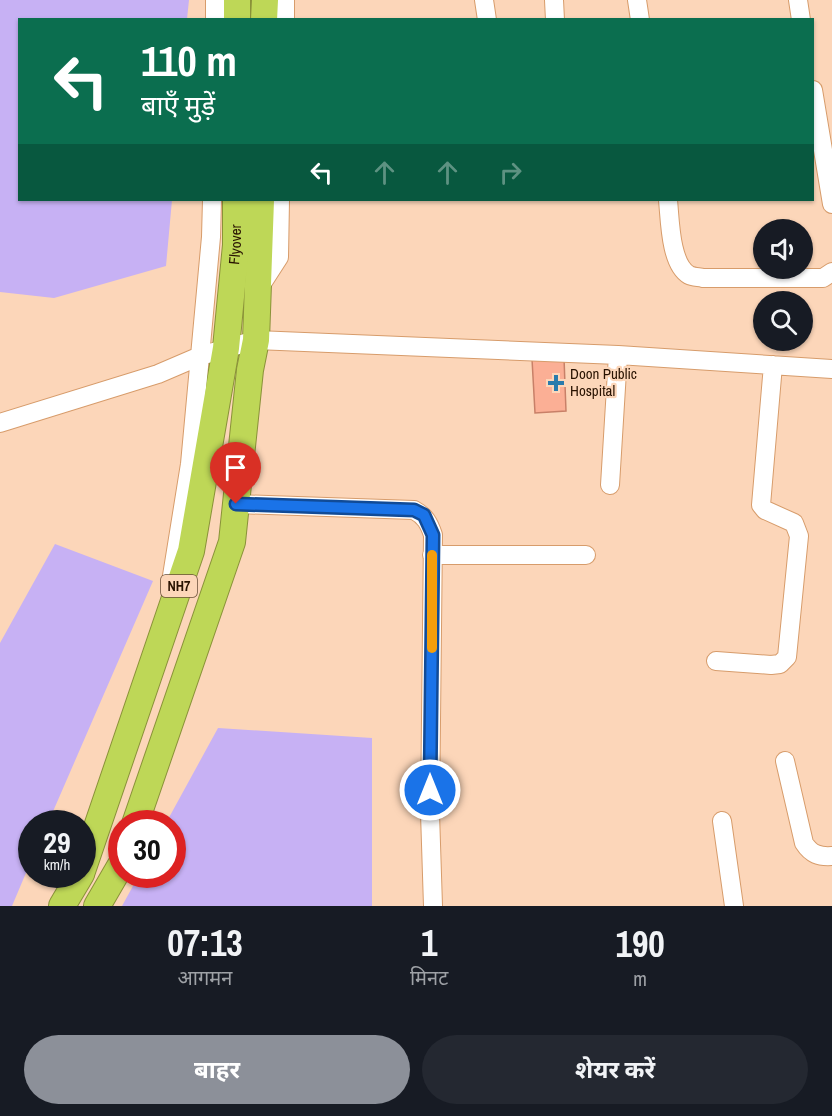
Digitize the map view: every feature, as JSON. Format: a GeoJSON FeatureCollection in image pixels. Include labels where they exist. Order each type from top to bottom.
{"type":"FeatureCollection","features":[{"type":"Feature","properties":{"kind":"highway"},"geometry":{"type":"LineString","coordinates":[[237,0],[237,18]]}},
{"type":"Feature","properties":{"kind":"highway"},"geometry":{"type":"LineString","coordinates":[[264,18],[265,0]]}},
{"type":"Feature","properties":{"kind":"highway","name":"Flyover"},"geometry":{"type":"LineString","coordinates":[[226,348],[236,246],[236,201]]}},
{"type":"Feature","properties":{"kind":"highway","name":"NH7"},"geometry":{"type":"LineString","coordinates":[[140,810],[232,542],[250,370],[256,340],[261,201]]}},
{"type":"Feature","properties":{"kind":"highway","name":"NH7"},"geometry":{"type":"LineString","coordinates":[[96,832],[191,551],[226,348]]}},
{"type":"Feature","properties":{"kind":"highway"},"geometry":{"type":"LineString","coordinates":[[97,906],[108,887]]}},
{"type":"Feature","properties":{"kind":"highway","name":"NH7"},"geometry":{"type":"LineString","coordinates":[[62,906],[73,888]]}},
{"type":"Feature","properties":{"kind":"street"},"geometry":{"type":"LineString","coordinates":[[215,0],[215,18]]}},
{"type":"Feature","properties":{"kind":"street"},"geometry":{"type":"LineString","coordinates":[[285,0],[285,18]]}},
{"type":"Feature","properties":{"kind":"street"},"geometry":{"type":"LineString","coordinates":[[484,0],[487,18]]}},
{"type":"Feature","properties":{"kind":"street"},"geometry":{"type":"LineString","coordinates":[[554,0],[555,18]]}},
{"type":"Feature","properties":{"kind":"street"},"geometry":{"type":"LineString","coordinates":[[637,0],[640,18]]}},
{"type":"Feature","properties":{"kind":"street"},"geometry":{"type":"LineString","coordinates":[[798,0],[801,18]]}},
{"type":"Feature","properties":{"kind":"street"},"geometry":{"type":"LineString","coordinates":[[814,96],[832,204]]}},
{"type":"Feature","properties":{"kind":"street"},"geometry":{"type":"LineString","coordinates":[[158,650],[172,580],[190,464],[211,237],[212,201]]}},
{"type":"Feature","properties":{"kind":"street"},"geometry":{"type":"LineString","coordinates":[[258,289],[279,257],[280,201]]}},
{"type":"Feature","properties":{"kind":"street"},"geometry":{"type":"LineString","coordinates":[[668,201],[674,248],[680,266],[689,274],[703,278],[823,278],[832,272]]}},
{"type":"Feature","properties":{"kind":"street"},"geometry":{"type":"LineString","coordinates":[[0,423],[159,374],[200,356],[256,340],[618,355],[832,369]]}},
{"type":"Feature","properties":{"kind":"street"},"geometry":{"type":"LineString","coordinates":[[610,485],[618,355]]}},
{"type":"Feature","properties":{"kind":"street"},"geometry":{"type":"LineString","coordinates":[[716,661],[771,665],[780,664],[787,657],[799,536],[794,523],[765,510],[761,505],[774,365]]}},
{"type":"Feature","properties":{"kind":"street"},"geometry":{"type":"LineString","coordinates":[[236,504],[414,510],[424,515],[429,524],[433,535],[430,813],[433,906]]}},
{"type":"Feature","properties":{"kind":"street"},"geometry":{"type":"LineString","coordinates":[[432,555],[586,555]]}},
{"type":"Feature","properties":{"kind":"street"},"geometry":{"type":"LineString","coordinates":[[785,761],[804,843],[812,853],[824,857],[832,856]]}},
{"type":"Feature","properties":{"kind":"street"},"geometry":{"type":"LineString","coordinates":[[722,821],[734,906]]}},
{"type":"Feature","properties":{"kind":"shaded area"},"geometry":{"type":"Polygon","coordinates":[[[0,0],[189,0],[187,18],[18,18],[18,201],[172,201],[166,266],[54,298],[0,292],[0,0]]]}},
{"type":"Feature","properties":{"kind":"shaded area"},"geometry":{"type":"Polygon","coordinates":[[[55,544],[153,581],[54,810],[18,810],[20,888],[12,906],[0,906],[0,643],[55,544]]]}},
{"type":"Feature","properties":{"kind":"shaded area"},"geometry":{"type":"Polygon","coordinates":[[[218,728],[372,738],[372,906],[122,906],[132,888],[186,888],[186,810],[173,810],[218,728]]]}},
{"type":"Feature","properties":{"kind":"building"},"geometry":{"type":"Polygon","coordinates":[[[564,358],[566,411],[535,413],[532,359],[564,358]]]}},
{"type":"Feature","properties":{"kind":"slow traffic"},"geometry":{"type":"LineString","coordinates":[[432,555],[432,648]]}},
{"type":"Feature","properties":{"kind":"place","name":"Doon Public Hospital"},"geometry":{"type":"Point","coordinates":[556,383]}},
{"type":"Feature","properties":{"kind":"route"},"geometry":{"type":"LineString","coordinates":[[236,504],[414,510],[424,515],[433,535],[430,790]]}}]}
